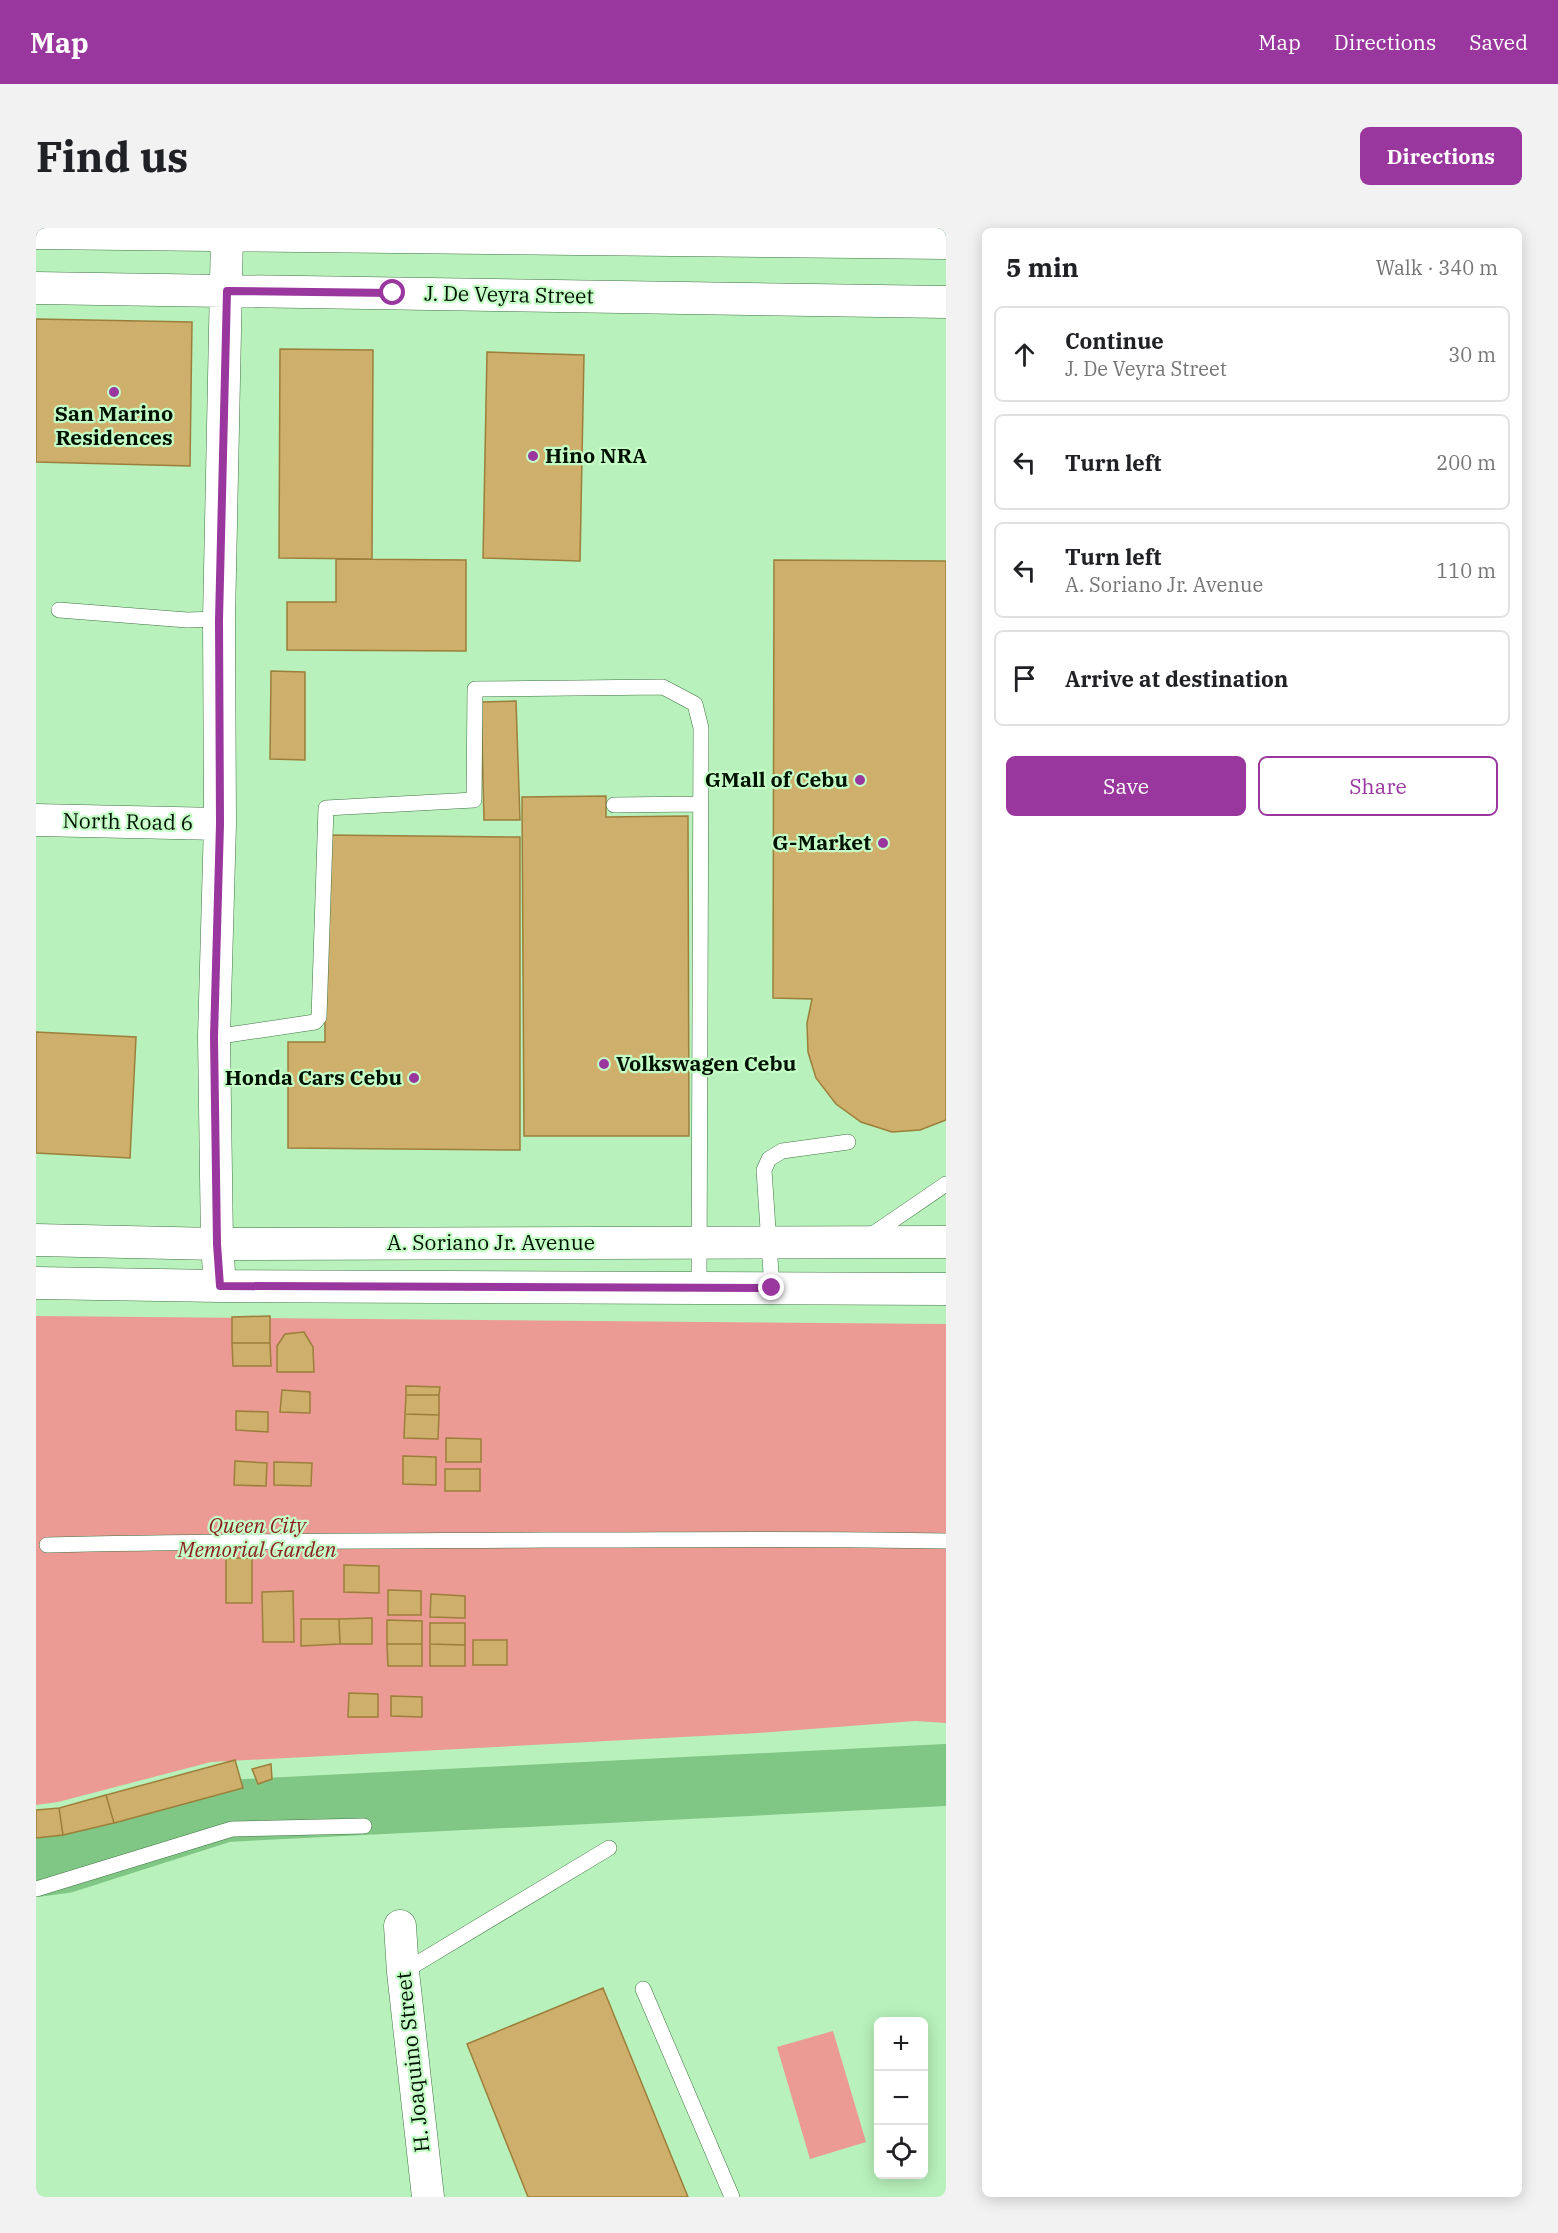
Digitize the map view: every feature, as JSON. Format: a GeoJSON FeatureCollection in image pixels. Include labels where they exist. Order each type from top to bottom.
{"type":"FeatureCollection","features":[{"type":"Feature","properties":{"kind":"street"},"geometry":{"type":"LineString","coordinates":[[36,233],[946,243]]}},
{"type":"Feature","properties":{"kind":"street"},"geometry":{"type":"LineString","coordinates":[[220,1286],[217,1244],[214,1037],[220,824],[219,620],[227,235]]}},
{"type":"Feature","properties":{"kind":"street","name":"J. De Veyra Street"},"geometry":{"type":"LineString","coordinates":[[36,288],[946,302]]}},
{"type":"Feature","properties":{"kind":"street","name":"North Road 6"},"geometry":{"type":"LineString","coordinates":[[36,820],[220,824]]}},
{"type":"Feature","properties":{"kind":"street","name":"A. Soriano Jr. Avenue"},"geometry":{"type":"LineString","coordinates":[[36,1240],[217,1244],[946,1242]]}},
{"type":"Feature","properties":{"kind":"street","name":"A. Soriano Jr. Avenue"},"geometry":{"type":"LineString","coordinates":[[36,1283],[946,1289]]}},
{"type":"Feature","properties":{"kind":"street","name":"H. Joaquino Street"},"geometry":{"type":"LineString","coordinates":[[400,1926],[402,1972],[428,2197]]}},
{"type":"Feature","properties":{"kind":"lane"},"geometry":{"type":"LineString","coordinates":[[59,610],[187,620],[219,620]]}},
{"type":"Feature","properties":{"kind":"lane"},"geometry":{"type":"LineString","coordinates":[[214,1037],[315,1022],[319,1017],[326,808],[474,800],[475,689],[663,687],[695,705],[701,728],[699,1288]]}},
{"type":"Feature","properties":{"kind":"lane"},"geometry":{"type":"LineString","coordinates":[[614,804],[699,804]]}},
{"type":"Feature","properties":{"kind":"lane"},"geometry":{"type":"LineString","coordinates":[[772,1288],[764,1170],[769,1159],[782,1151],[848,1142]]}},
{"type":"Feature","properties":{"kind":"lane"},"geometry":{"type":"LineString","coordinates":[[860,1242],[946,1184]]}},
{"type":"Feature","properties":{"kind":"lane"},"geometry":{"type":"LineString","coordinates":[[47,1545],[495,1540],[868,1539],[946,1541]]}},
{"type":"Feature","properties":{"kind":"lane"},"geometry":{"type":"LineString","coordinates":[[36,1889],[232,1830],[364,1826]]}},
{"type":"Feature","properties":{"kind":"lane"},"geometry":{"type":"LineString","coordinates":[[402,1972],[609,1848]]}},
{"type":"Feature","properties":{"kind":"lane"},"geometry":{"type":"LineString","coordinates":[[643,1989],[732,2197]]}},
{"type":"Feature","properties":{"kind":"green space","name":"Queen City Memorial Garden"},"geometry":{"type":"Polygon","coordinates":[[[36,1316],[946,1324],[946,1723],[915,1721],[758,1733],[211,1762],[58,1802],[36,1805],[36,1316]]]}},
{"type":"Feature","properties":{"kind":"green space"},"geometry":{"type":"Polygon","coordinates":[[[833,2031],[866,2142],[810,2159],[777,2047],[833,2031]]]}},
{"type":"Feature","properties":{"kind":"building","name":"San Marino Residences"},"geometry":{"type":"Polygon","coordinates":[[[36,319],[192,322],[190,466],[36,462],[36,319]]]}},
{"type":"Feature","properties":{"kind":"building"},"geometry":{"type":"Polygon","coordinates":[[[280,349],[373,350],[372,559],[279,558],[280,349]]]}},
{"type":"Feature","properties":{"kind":"building","name":"Hino NRA"},"geometry":{"type":"Polygon","coordinates":[[[487,352],[584,355],[580,561],[483,558],[487,352]]]}},
{"type":"Feature","properties":{"kind":"building"},"geometry":{"type":"Polygon","coordinates":[[[336,559],[466,560],[466,651],[287,650],[287,602],[336,602],[336,559]]]}},
{"type":"Feature","properties":{"kind":"building","name":"GMall of Cebu"},"geometry":{"type":"Polygon","coordinates":[[[774,560],[946,561],[946,1120],[920,1130],[892,1132],[861,1122],[836,1104],[816,1078],[808,1052],[807,1023],[812,999],[773,998],[774,560]]]}},
{"type":"Feature","properties":{"kind":"building"},"geometry":{"type":"Polygon","coordinates":[[[271,671],[305,672],[305,760],[270,759],[271,671]]]}},
{"type":"Feature","properties":{"kind":"building"},"geometry":{"type":"Polygon","coordinates":[[[516,701],[520,820],[484,820],[481,702],[516,701]]]}},
{"type":"Feature","properties":{"kind":"building"},"geometry":{"type":"Polygon","coordinates":[[[606,796],[606,817],[688,816],[689,1136],[524,1136],[522,797],[606,796]]]}},
{"type":"Feature","properties":{"kind":"building"},"geometry":{"type":"Polygon","coordinates":[[[325,835],[520,837],[520,1150],[288,1148],[288,1042],[325,1042],[325,835]]]}},
{"type":"Feature","properties":{"kind":"building"},"geometry":{"type":"Polygon","coordinates":[[[36,1032],[136,1037],[130,1158],[36,1153],[36,1032]]]}},
{"type":"Feature","properties":{"kind":"building"},"geometry":{"type":"Polygon","coordinates":[[[270,1316],[270,1343],[232,1343],[232,1317],[270,1316]]]}},
{"type":"Feature","properties":{"kind":"building"},"geometry":{"type":"Polygon","coordinates":[[[304,1332],[313,1347],[314,1372],[277,1372],[277,1346],[285,1334],[304,1332]]]}},
{"type":"Feature","properties":{"kind":"building"},"geometry":{"type":"Polygon","coordinates":[[[232,1343],[270,1343],[271,1366],[233,1366],[232,1343]]]}},
{"type":"Feature","properties":{"kind":"building"},"geometry":{"type":"Polygon","coordinates":[[[406,1386],[440,1387],[439,1395],[406,1395],[406,1386]]]}},
{"type":"Feature","properties":{"kind":"building"},"geometry":{"type":"Polygon","coordinates":[[[282,1390],[310,1392],[310,1413],[280,1412],[282,1390]]]}},
{"type":"Feature","properties":{"kind":"building"},"geometry":{"type":"Polygon","coordinates":[[[406,1395],[439,1395],[439,1415],[405,1414],[406,1395]]]}},
{"type":"Feature","properties":{"kind":"building"},"geometry":{"type":"Polygon","coordinates":[[[236,1411],[268,1412],[268,1432],[236,1430],[236,1411]]]}},
{"type":"Feature","properties":{"kind":"building"},"geometry":{"type":"Polygon","coordinates":[[[405,1414],[439,1415],[438,1439],[404,1438],[405,1414]]]}},
{"type":"Feature","properties":{"kind":"building"},"geometry":{"type":"Polygon","coordinates":[[[446,1438],[481,1439],[481,1462],[446,1462],[446,1438]]]}},
{"type":"Feature","properties":{"kind":"building"},"geometry":{"type":"Polygon","coordinates":[[[403,1456],[436,1457],[436,1485],[403,1484],[403,1456]]]}},
{"type":"Feature","properties":{"kind":"building"},"geometry":{"type":"Polygon","coordinates":[[[235,1461],[267,1463],[266,1486],[234,1485],[235,1461]]]}},
{"type":"Feature","properties":{"kind":"building"},"geometry":{"type":"Polygon","coordinates":[[[274,1462],[312,1463],[311,1486],[274,1485],[274,1462]]]}},
{"type":"Feature","properties":{"kind":"building"},"geometry":{"type":"Polygon","coordinates":[[[445,1469],[480,1469],[480,1491],[445,1491],[445,1469]]]}},
{"type":"Feature","properties":{"kind":"building"},"geometry":{"type":"Polygon","coordinates":[[[226,1558],[252,1558],[252,1603],[226,1603],[226,1558]]]}},
{"type":"Feature","properties":{"kind":"building"},"geometry":{"type":"Polygon","coordinates":[[[344,1565],[379,1566],[379,1593],[344,1592],[344,1565]]]}},
{"type":"Feature","properties":{"kind":"building"},"geometry":{"type":"Polygon","coordinates":[[[388,1590],[421,1591],[421,1615],[388,1615],[388,1590]]]}},
{"type":"Feature","properties":{"kind":"building"},"geometry":{"type":"Polygon","coordinates":[[[293,1591],[294,1642],[263,1642],[262,1592],[293,1591]]]}},
{"type":"Feature","properties":{"kind":"building"},"geometry":{"type":"Polygon","coordinates":[[[431,1594],[465,1596],[465,1618],[430,1617],[431,1594]]]}},
{"type":"Feature","properties":{"kind":"building"},"geometry":{"type":"Polygon","coordinates":[[[372,1618],[372,1644],[340,1644],[339,1619],[372,1618]]]}},
{"type":"Feature","properties":{"kind":"building"},"geometry":{"type":"Polygon","coordinates":[[[301,1619],[339,1619],[340,1644],[301,1646],[301,1619]]]}},
{"type":"Feature","properties":{"kind":"building"},"geometry":{"type":"Polygon","coordinates":[[[387,1620],[422,1621],[422,1644],[387,1644],[387,1620]]]}},
{"type":"Feature","properties":{"kind":"building"},"geometry":{"type":"Polygon","coordinates":[[[430,1623],[465,1623],[465,1645],[430,1644],[430,1623]]]}},
{"type":"Feature","properties":{"kind":"building"},"geometry":{"type":"Polygon","coordinates":[[[473,1640],[507,1640],[507,1665],[473,1665],[473,1640]]]}},
{"type":"Feature","properties":{"kind":"building"},"geometry":{"type":"Polygon","coordinates":[[[387,1644],[422,1644],[422,1666],[388,1666],[387,1644]]]}},
{"type":"Feature","properties":{"kind":"building"},"geometry":{"type":"Polygon","coordinates":[[[430,1644],[465,1645],[465,1666],[430,1666],[430,1644]]]}},
{"type":"Feature","properties":{"kind":"building"},"geometry":{"type":"Polygon","coordinates":[[[349,1693],[378,1694],[378,1717],[348,1717],[349,1693]]]}},
{"type":"Feature","properties":{"kind":"building"},"geometry":{"type":"Polygon","coordinates":[[[391,1696],[422,1697],[422,1717],[391,1716],[391,1696]]]}},
{"type":"Feature","properties":{"kind":"building"},"geometry":{"type":"Polygon","coordinates":[[[235,1760],[243,1788],[114,1823],[106,1795],[235,1760]]]}},
{"type":"Feature","properties":{"kind":"building"},"geometry":{"type":"Polygon","coordinates":[[[271,1764],[272,1779],[258,1784],[252,1769],[271,1764]]]}},
{"type":"Feature","properties":{"kind":"building"},"geometry":{"type":"Polygon","coordinates":[[[106,1795],[114,1823],[63,1835],[59,1808],[106,1795]]]}},
{"type":"Feature","properties":{"kind":"building"},"geometry":{"type":"Polygon","coordinates":[[[59,1808],[63,1835],[36,1838],[36,1810],[59,1808]]]}},
{"type":"Feature","properties":{"kind":"building"},"geometry":{"type":"Polygon","coordinates":[[[603,1988],[688,2197],[528,2197],[467,2044],[603,1988]]]}},
{"type":"Feature","properties":{"kind":"waterway"},"geometry":{"type":"LineString","coordinates":[[36,1866],[65,1862],[225,1811],[946,1775]]}},
{"type":"Feature","properties":{"kind":"place","name":"San Marino Residences"},"geometry":{"type":"Point","coordinates":[114,392]}},
{"type":"Feature","properties":{"kind":"place","name":"Hino NRA"},"geometry":{"type":"Point","coordinates":[533,456]}},
{"type":"Feature","properties":{"kind":"place","name":"GMall of Cebu"},"geometry":{"type":"Point","coordinates":[860,780]}},
{"type":"Feature","properties":{"kind":"place","name":"G-Market"},"geometry":{"type":"Point","coordinates":[883,843]}},
{"type":"Feature","properties":{"kind":"place","name":"Volkswagen Cebu"},"geometry":{"type":"Point","coordinates":[604,1064]}},
{"type":"Feature","properties":{"kind":"place","name":"Honda Cars Cebu"},"geometry":{"type":"Point","coordinates":[414,1078]}},
{"type":"Feature","properties":{"kind":"route"},"geometry":{"type":"LineString","coordinates":[[393,293],[227,291],[219,620],[220,824],[214,1037],[217,1244],[220,1286],[772,1288]]}}]}
